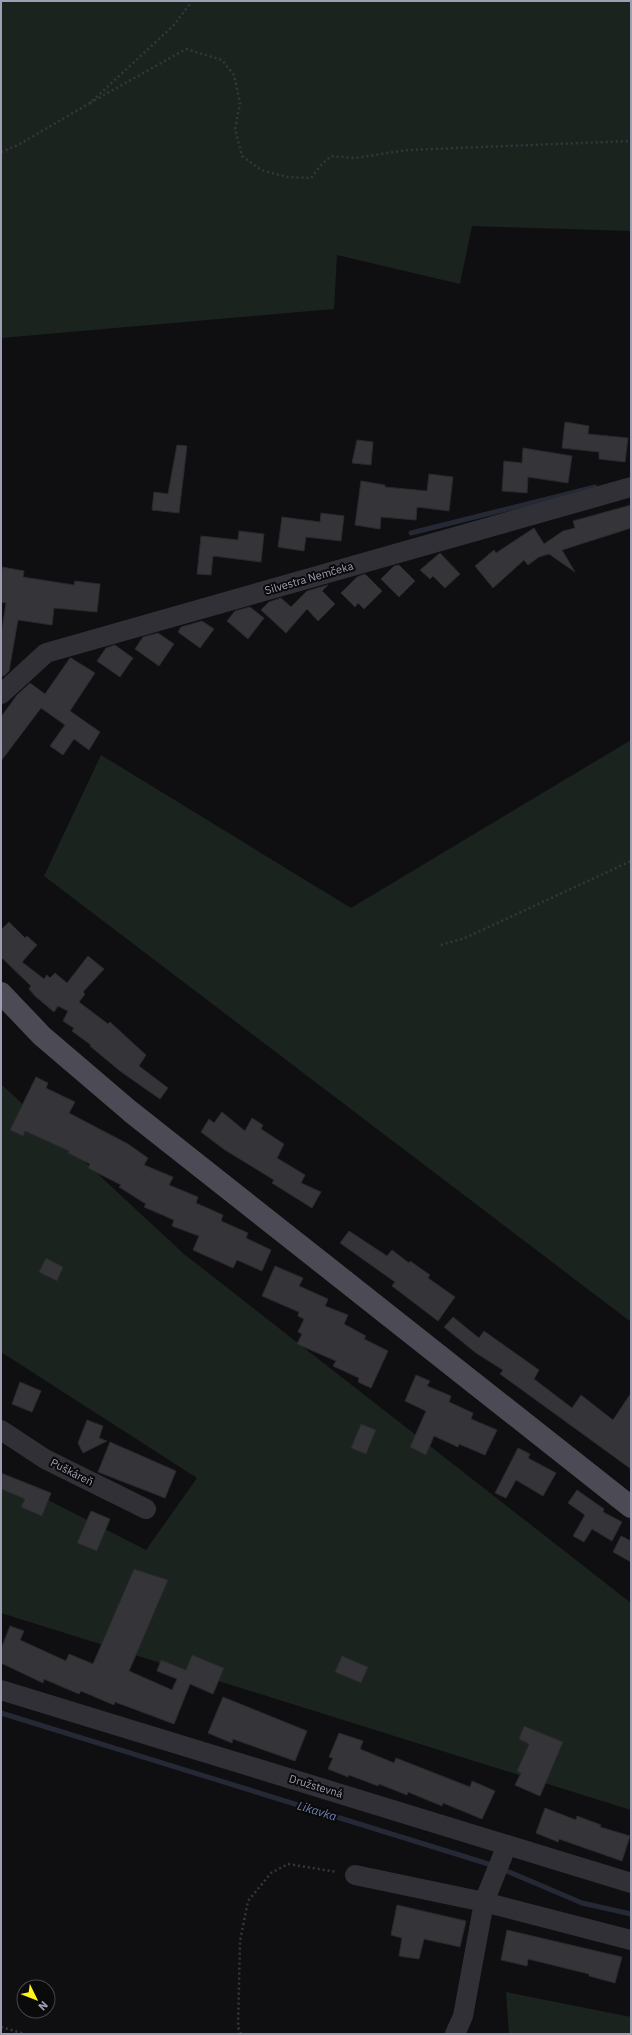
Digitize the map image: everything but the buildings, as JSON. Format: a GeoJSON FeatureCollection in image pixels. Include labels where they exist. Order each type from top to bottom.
{"type":"FeatureCollection","features":[{"type":"Feature","properties":{"kind":"main road"},"geometry":{"type":"LineString","coordinates":[[1,994],[42,1036],[130,1112],[631,1507]]}},
{"type":"Feature","properties":{"kind":"street","name":"Silvestra Nemčeka"},"geometry":{"type":"LineString","coordinates":[[1,694],[46,652],[631,487]]}},
{"type":"Feature","properties":{"kind":"street","name":"Puškáreň"},"geometry":{"type":"LineString","coordinates":[[1,1430],[45,1459],[146,1509]]}},
{"type":"Feature","properties":{"kind":"street","name":"Družstevná"},"geometry":{"type":"LineString","coordinates":[[1,1690],[631,1884]]}},
{"type":"Feature","properties":{"kind":"street"},"geometry":{"type":"LineString","coordinates":[[455,2034],[463,2016],[484,1902],[506,1845]]}},
{"type":"Feature","properties":{"kind":"street"},"geometry":{"type":"LineString","coordinates":[[355,1875],[484,1902],[631,1940]]}},
{"type":"Feature","properties":{"kind":"path"},"geometry":{"type":"LineString","coordinates":[[90,103],[174,25],[192,1]]}},
{"type":"Feature","properties":{"kind":"path"},"geometry":{"type":"LineString","coordinates":[[1,152],[18,145],[186,49],[222,60],[234,75],[240,103],[235,129],[242,156],[261,170],[287,177],[311,178],[320,166],[331,156],[355,158],[408,150],[631,141]]}},
{"type":"Feature","properties":{"kind":"path"},"geometry":{"type":"LineString","coordinates":[[441,945],[465,938],[631,861]]}},
{"type":"Feature","properties":{"kind":"path"},"geometry":{"type":"LineString","coordinates":[[241,2034],[238,2027],[240,1941],[248,1901],[271,1873],[288,1864],[355,1875]]}},
{"type":"Feature","properties":{"kind":"path"},"geometry":{"type":"LineString","coordinates":[[1,2027],[25,2034]]}},
{"type":"Feature","properties":{"kind":"shaded area"},"geometry":{"type":"Polygon","coordinates":[[[1,1],[631,1],[631,231],[472,226],[460,284],[337,255],[334,309],[1,338],[1,1]]]}},
{"type":"Feature","properties":{"kind":"shaded area"},"geometry":{"type":"Polygon","coordinates":[[[631,740],[631,1322],[44,876],[101,755],[351,908],[631,740]]]}},
{"type":"Feature","properties":{"kind":"shaded area"},"geometry":{"type":"Polygon","coordinates":[[[1,1084],[184,1254],[631,1603],[631,1810],[1,1613],[1,1476],[146,1550],[197,1478],[1,1352],[1,1084]]]}},
{"type":"Feature","properties":{"kind":"shaded area"},"geometry":{"type":"Polygon","coordinates":[[[506,1992],[631,2017],[631,2034],[509,2034],[506,1992]]]}},
{"type":"Feature","properties":{"kind":"waterway"},"geometry":{"type":"LineString","coordinates":[[411,533],[595,487]]}},
{"type":"Feature","properties":{"kind":"waterway","name":"Likavka"},"geometry":{"type":"LineString","coordinates":[[1,1713],[495,1866]]}},
{"type":"Feature","properties":{"kind":"waterway","name":"Likavka"},"geometry":{"type":"LineString","coordinates":[[502,1869],[582,1903],[631,1914]]}}]}
